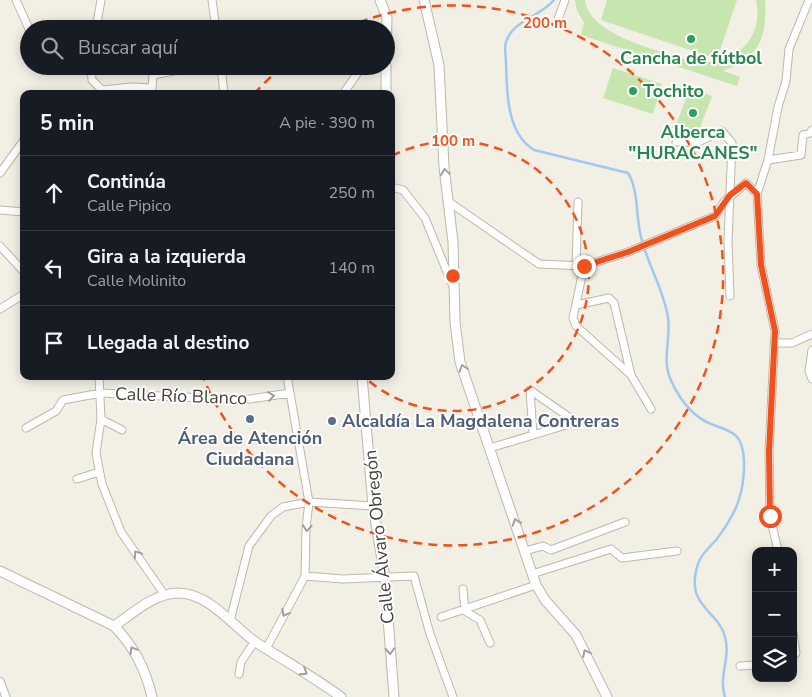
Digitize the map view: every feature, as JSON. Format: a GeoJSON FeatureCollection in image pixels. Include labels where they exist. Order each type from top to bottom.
{"type":"FeatureCollection","features":[{"type":"Feature","properties":{"kind":"street"},"geometry":{"type":"LineString","coordinates":[[16,0],[25,20]]}},
{"type":"Feature","properties":{"kind":"street"},"geometry":{"type":"LineString","coordinates":[[98,20],[101,0]]}},
{"type":"Feature","properties":{"kind":"street"},"geometry":{"type":"LineString","coordinates":[[212,0],[215,20]]}},
{"type":"Feature","properties":{"kind":"street"},"geometry":{"type":"LineString","coordinates":[[380,0],[387,20]]}},
{"type":"Feature","properties":{"kind":"street"},"geometry":{"type":"LineString","coordinates":[[424,0],[439,65],[444,167],[450,202],[455,322],[460,362],[536,585],[545,600],[576,635],[607,697]]}},
{"type":"Feature","properties":{"kind":"street"},"geometry":{"type":"LineString","coordinates":[[558,19],[565,0]]}},
{"type":"Feature","properties":{"kind":"street"},"geometry":{"type":"LineString","coordinates":[[777,547],[770,516],[769,452],[775,343],[771,306],[761,265],[757,194],[768,160],[778,107],[786,80],[789,50],[809,0]]}},
{"type":"Feature","properties":{"kind":"street"},"geometry":{"type":"LineString","coordinates":[[92,75],[92,80],[102,90]]}},
{"type":"Feature","properties":{"kind":"street"},"geometry":{"type":"LineString","coordinates":[[115,90],[132,87],[152,88],[153,75]]}},
{"type":"Feature","properties":{"kind":"street"},"geometry":{"type":"LineString","coordinates":[[222,75],[224,90]]}},
{"type":"Feature","properties":{"kind":"street"},"geometry":{"type":"LineString","coordinates":[[346,90],[356,75]]}},
{"type":"Feature","properties":{"kind":"street"},"geometry":{"type":"LineString","coordinates":[[386,75],[386,90]]}},
{"type":"Feature","properties":{"kind":"street"},"geometry":{"type":"LineString","coordinates":[[676,142],[698,142],[722,131],[732,144],[728,241],[730,296]]}},
{"type":"Feature","properties":{"kind":"street"},"geometry":{"type":"LineString","coordinates":[[768,160],[801,155],[802,135],[811,132]]}},
{"type":"Feature","properties":{"kind":"street"},"geometry":{"type":"LineString","coordinates":[[0,172],[20,145]]}},
{"type":"Feature","properties":{"kind":"street"},"geometry":{"type":"LineString","coordinates":[[450,202],[540,264],[580,266],[628,252],[715,216],[730,195],[746,183],[757,194]]}},
{"type":"Feature","properties":{"kind":"street"},"geometry":{"type":"LineString","coordinates":[[395,187],[403,190],[425,218],[455,290]]}},
{"type":"Feature","properties":{"kind":"street"},"geometry":{"type":"LineString","coordinates":[[578,202],[580,266],[573,322],[579,330],[631,375]]}},
{"type":"Feature","properties":{"kind":"street"},"geometry":{"type":"LineString","coordinates":[[0,210],[20,212]]}},
{"type":"Feature","properties":{"kind":"street"},"geometry":{"type":"LineString","coordinates":[[0,246],[20,268]]}},
{"type":"Feature","properties":{"kind":"street"},"geometry":{"type":"LineString","coordinates":[[0,309],[20,296]]}},
{"type":"Feature","properties":{"kind":"street"},"geometry":{"type":"LineString","coordinates":[[576,305],[609,298],[614,303],[631,375],[651,409]]}},
{"type":"Feature","properties":{"kind":"street"},"geometry":{"type":"LineString","coordinates":[[775,343],[792,343],[812,334]]}},
{"type":"Feature","properties":{"kind":"street"},"geometry":{"type":"LineString","coordinates":[[812,350],[809,372],[812,379]]}},
{"type":"Feature","properties":{"kind":"street"},"geometry":{"type":"LineString","coordinates":[[99,380],[100,419],[96,453],[99,472],[121,532],[164,594]]}},
{"type":"Feature","properties":{"kind":"street"},"geometry":{"type":"LineString","coordinates":[[266,649],[305,576],[306,528],[310,502],[288,380]]}},
{"type":"Feature","properties":{"kind":"street","name":"Calle Álvaro Obregón"},"geometry":{"type":"LineString","coordinates":[[362,380],[371,454],[373,506],[385,578],[394,697]]}},
{"type":"Feature","properties":{"kind":"street"},"geometry":{"type":"LineString","coordinates":[[490,448],[533,435],[576,422],[530,390],[533,435]]}},
{"type":"Feature","properties":{"kind":"street","name":"Calle Río Blanco"},"geometry":{"type":"LineString","coordinates":[[26,428],[56,411],[63,400],[101,393],[234,400],[290,393]]}},
{"type":"Feature","properties":{"kind":"street"},"geometry":{"type":"LineString","coordinates":[[100,419],[122,430]]}},
{"type":"Feature","properties":{"kind":"street"},"geometry":{"type":"LineString","coordinates":[[77,479],[99,472]]}},
{"type":"Feature","properties":{"kind":"street"},"geometry":{"type":"LineString","coordinates":[[230,621],[249,546],[271,516],[283,507],[310,502],[373,506]]}},
{"type":"Feature","properties":{"kind":"street"},"geometry":{"type":"LineString","coordinates":[[525,551],[543,546],[551,550],[625,522]]}},
{"type":"Feature","properties":{"kind":"street"},"geometry":{"type":"LineString","coordinates":[[532,574],[611,550],[622,558],[677,552]]}},
{"type":"Feature","properties":{"kind":"street"},"geometry":{"type":"LineString","coordinates":[[0,571],[114,626],[123,635],[140,663],[152,697]]}},
{"type":"Feature","properties":{"kind":"street"},"geometry":{"type":"LineString","coordinates":[[305,576],[343,579],[414,576],[430,634],[453,697]]}},
{"type":"Feature","properties":{"kind":"street"},"geometry":{"type":"LineString","coordinates":[[441,618],[536,585]]}},
{"type":"Feature","properties":{"kind":"street"},"geometry":{"type":"LineString","coordinates":[[463,589],[465,611]]}},
{"type":"Feature","properties":{"kind":"street"},"geometry":{"type":"LineString","coordinates":[[114,626],[164,594],[185,593],[195,596],[212,606],[254,641],[341,697]]}},
{"type":"Feature","properties":{"kind":"street"},"geometry":{"type":"LineString","coordinates":[[465,611],[480,620],[490,643]]}},
{"type":"Feature","properties":{"kind":"street"},"geometry":{"type":"LineString","coordinates":[[239,674],[241,662],[254,641]]}},
{"type":"Feature","properties":{"kind":"street"},"geometry":{"type":"LineString","coordinates":[[740,666],[752,665]]}},
{"type":"Feature","properties":{"kind":"street"},"geometry":{"type":"LineString","coordinates":[[0,681],[6,697]]}},
{"type":"Feature","properties":{"kind":"green space"},"geometry":{"type":"Polygon","coordinates":[[[575,0],[585,0],[589,13],[613,33],[630,41],[694,62],[721,60],[743,48],[755,28],[757,15],[756,0],[765,0],[764,25],[759,44],[753,52],[736,65],[723,71],[740,77],[737,86],[581,35],[584,23],[577,10],[575,0]]]}},
{"type":"Feature","properties":{"kind":"green space","name":"Cancha de fútbol"},"geometry":{"type":"Polygon","coordinates":[[[607,0],[737,0],[717,59],[601,20],[607,0]]]}},
{"type":"Feature","properties":{"kind":"green space","name":"Tochito"},"geometry":{"type":"Polygon","coordinates":[[[613,68],[662,84],[653,114],[603,98],[613,68]]]}},
{"type":"Feature","properties":{"kind":"green space","name":"Alberca \"HURACANES\""},"geometry":{"type":"Polygon","coordinates":[[[690,88],[712,96],[696,138],[674,130],[690,88]]]}},
{"type":"Feature","properties":{"kind":"waterway"},"geometry":{"type":"LineString","coordinates":[[554,0],[542,11],[514,29],[506,42],[508,98],[513,122],[525,143],[534,150],[628,173],[634,186],[642,243],[666,307],[669,326],[667,363],[670,378],[681,398],[692,411],[704,421],[733,434],[739,439],[742,448],[744,472],[738,503],[723,530],[701,557],[695,578],[695,590],[699,599],[716,620],[725,637],[727,652],[723,682],[725,697]]}},
{"type":"Feature","properties":{"kind":"place","name":"Cancha de fútbol"},"geometry":{"type":"Point","coordinates":[691,39]}},
{"type":"Feature","properties":{"kind":"place","name":"Tochito"},"geometry":{"type":"Point","coordinates":[633,91]}},
{"type":"Feature","properties":{"kind":"place","name":"Alberca \"HURACANES\""},"geometry":{"type":"Point","coordinates":[693,113]}},
{"type":"Feature","properties":{"kind":"place","name":"Área de Atención Ciudadana"},"geometry":{"type":"Point","coordinates":[250,419]}},
{"type":"Feature","properties":{"kind":"place","name":"Alcaldía La Magdalena Contreras"},"geometry":{"type":"Point","coordinates":[332,421]}},
{"type":"Feature","properties":{"kind":"route"},"geometry":{"type":"LineString","coordinates":[[584,266],[657,241],[715,216],[730,195],[746,183],[757,194],[761,265],[775,331],[771,381],[769,452],[770,516]]}}]}
